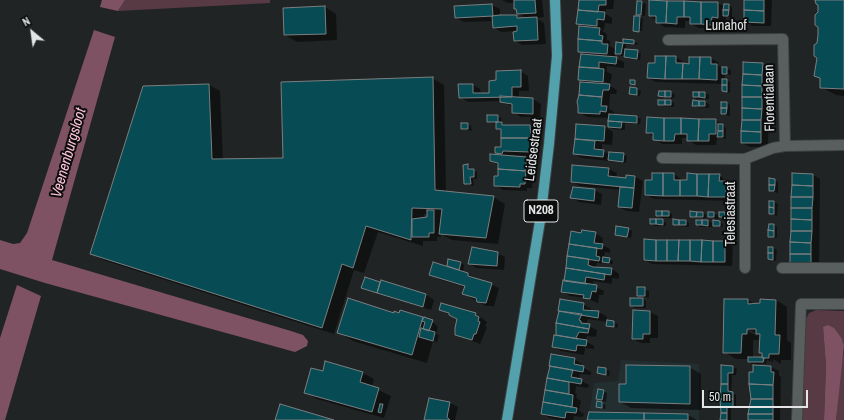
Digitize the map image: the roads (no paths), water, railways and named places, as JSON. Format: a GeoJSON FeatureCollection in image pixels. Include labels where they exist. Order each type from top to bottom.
{"type":"FeatureCollection","features":[{"type":"Feature","properties":{"kind":"main road","name":"Leidsestraat"},"geometry":{"type":"LineString","coordinates":[[507,420],[540,221],[549,151],[557,56],[555,0]]}},
{"type":"Feature","properties":{"kind":"street","name":"Lunahof"},"geometry":{"type":"LineString","coordinates":[[668,40],[783,39]]}},
{"type":"Feature","properties":{"kind":"street","name":"Florentialaan"},"geometry":{"type":"LineString","coordinates":[[783,39],[785,146],[844,145]]}},
{"type":"Feature","properties":{"kind":"street"},"geometry":{"type":"LineString","coordinates":[[662,158],[745,159],[773,148],[785,146]]}},
{"type":"Feature","properties":{"kind":"street","name":"Telesiastraat"},"geometry":{"type":"LineString","coordinates":[[745,159],[745,268]]}},
{"type":"Feature","properties":{"kind":"street"},"geometry":{"type":"LineString","coordinates":[[782,268],[844,268]]}},
{"type":"Feature","properties":{"kind":"street"},"geometry":{"type":"LineString","coordinates":[[797,420],[801,304],[844,304]]}},
{"type":"Feature","properties":{"kind":"water"},"geometry":{"type":"Polygon","coordinates":[[[102,0],[125,0],[118,11],[100,7],[102,0]]]}},
{"type":"Feature","properties":{"kind":"water","name":"Veenenburgsloot"},"geometry":{"type":"Polygon","coordinates":[[[94,30],[115,37],[52,260],[303,335],[308,341],[307,346],[295,352],[45,283],[0,269],[0,240],[13,244],[20,243],[27,233],[94,30]]]}},
{"type":"Feature","properties":{"kind":"water"},"geometry":{"type":"Polygon","coordinates":[[[17,285],[41,296],[5,420],[0,420],[0,338],[17,285]]]}},
{"type":"Feature","properties":{"kind":"water"},"geometry":{"type":"Polygon","coordinates":[[[828,325],[834,328],[842,339],[844,346],[836,420],[824,420],[826,366],[823,327],[828,325]]]}}]}
